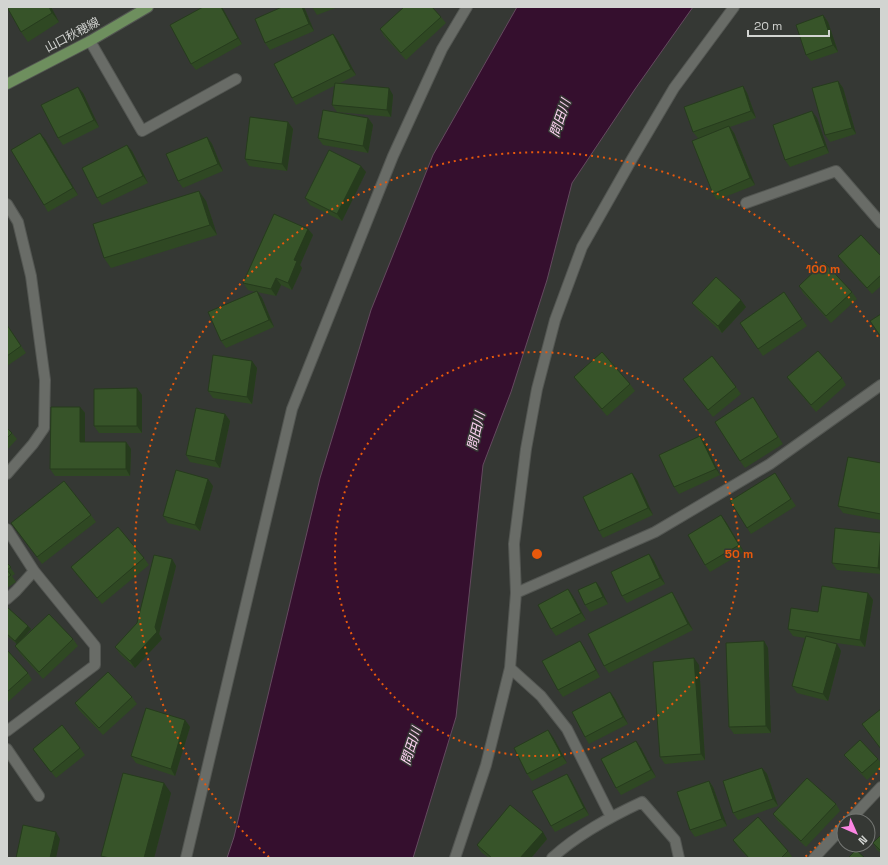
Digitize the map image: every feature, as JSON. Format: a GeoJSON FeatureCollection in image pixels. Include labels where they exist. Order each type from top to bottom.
{"type":"FeatureCollection","features":[{"type":"Feature","properties":{"kind":"main road","name":"山口秋穂線"},"geometry":{"type":"LineString","coordinates":[[7,84],[90,41],[148,7]]}},
{"type":"Feature","properties":{"kind":"street"},"geometry":{"type":"LineString","coordinates":[[186,858],[292,410],[393,156],[442,49],[467,7]]}},
{"type":"Feature","properties":{"kind":"street"},"geometry":{"type":"LineString","coordinates":[[455,858],[486,765],[510,668],[516,593],[514,544],[526,450],[537,389],[555,320],[582,247],[632,159],[674,88],[734,7]]}},
{"type":"Feature","properties":{"kind":"street"},"geometry":{"type":"LineString","coordinates":[[90,41],[142,130],[236,79]]}},
{"type":"Feature","properties":{"kind":"street"},"geometry":{"type":"LineString","coordinates":[[746,203],[836,171],[881,223]]}},
{"type":"Feature","properties":{"kind":"street"},"geometry":{"type":"LineString","coordinates":[[7,204],[18,222],[32,276],[45,380],[44,428],[33,444],[7,474]]}},
{"type":"Feature","properties":{"kind":"street"},"geometry":{"type":"LineString","coordinates":[[516,593],[655,532],[770,464],[881,385]]}},
{"type":"Feature","properties":{"kind":"street"},"geometry":{"type":"LineString","coordinates":[[7,529],[34,571],[95,646],[95,664],[7,731]]}},
{"type":"Feature","properties":{"kind":"street"},"geometry":{"type":"LineString","coordinates":[[7,599],[34,571]]}},
{"type":"Feature","properties":{"kind":"street"},"geometry":{"type":"LineString","coordinates":[[510,668],[541,696],[567,729],[611,817]]}},
{"type":"Feature","properties":{"kind":"street"},"geometry":{"type":"LineString","coordinates":[[7,749],[39,796]]}},
{"type":"Feature","properties":{"kind":"street"},"geometry":{"type":"LineString","coordinates":[[857,813],[881,787]]}},
{"type":"Feature","properties":{"kind":"street"},"geometry":{"type":"LineString","coordinates":[[552,858],[567,844],[611,817],[642,802],[675,840],[679,858]]}},
{"type":"Feature","properties":{"kind":"street"},"geometry":{"type":"LineString","coordinates":[[814,858],[836,835]]}},
{"type":"Feature","properties":{"kind":"water","name":"問田川"},"geometry":{"type":"Polygon","coordinates":[[[517,7],[693,7],[635,89],[572,183],[547,280],[511,392],[483,465],[456,717],[413,858],[227,858],[234,837],[320,478],[371,310],[433,155],[517,7]]]}},
{"type":"Feature","properties":{"kind":"building"},"geometry":{"type":"Polygon","coordinates":[[[7,7],[49,7],[52,13],[21,32],[7,7]]]}},
{"type":"Feature","properties":{"kind":"building"},"geometry":{"type":"Polygon","coordinates":[[[203,7],[221,7],[238,38],[191,64],[170,25],[203,7]]]}},
{"type":"Feature","properties":{"kind":"building"},"geometry":{"type":"Polygon","coordinates":[[[282,7],[302,7],[309,24],[265,43],[255,19],[282,7]]]}},
{"type":"Feature","properties":{"kind":"building"},"geometry":{"type":"Polygon","coordinates":[[[404,7],[432,7],[441,17],[401,53],[380,29],[404,7]]]}},
{"type":"Feature","properties":{"kind":"building"},"geometry":{"type":"Polygon","coordinates":[[[823,15],[833,45],[806,55],[796,25],[823,15]]]}},
{"type":"Feature","properties":{"kind":"building"},"geometry":{"type":"Polygon","coordinates":[[[333,34],[351,69],[292,98],[274,64],[333,34]]]}},
{"type":"Feature","properties":{"kind":"building"},"geometry":{"type":"Polygon","coordinates":[[[838,81],[852,128],[825,135],[812,88],[838,81]]]}},
{"type":"Feature","properties":{"kind":"building"},"geometry":{"type":"Polygon","coordinates":[[[335,83],[389,88],[387,110],[332,105],[335,83]]]}},
{"type":"Feature","properties":{"kind":"building"},"geometry":{"type":"Polygon","coordinates":[[[743,86],[751,111],[693,132],[684,107],[743,86]]]}},
{"type":"Feature","properties":{"kind":"building"},"geometry":{"type":"Polygon","coordinates":[[[78,87],[94,120],[58,138],[41,105],[78,87]]]}},
{"type":"Feature","properties":{"kind":"building"},"geometry":{"type":"Polygon","coordinates":[[[323,110],[368,118],[363,146],[318,138],[323,110]]]}},
{"type":"Feature","properties":{"kind":"building"},"geometry":{"type":"Polygon","coordinates":[[[812,111],[825,146],[785,160],[773,125],[812,111]]]}},
{"type":"Feature","properties":{"kind":"building"},"geometry":{"type":"Polygon","coordinates":[[[250,117],[288,122],[282,164],[245,159],[250,117]]]}},
{"type":"Feature","properties":{"kind":"building"},"geometry":{"type":"Polygon","coordinates":[[[729,126],[750,178],[713,194],[692,141],[729,126]]]}},
{"type":"Feature","properties":{"kind":"building"},"geometry":{"type":"Polygon","coordinates":[[[40,133],[73,188],[44,205],[11,150],[40,133]]]}},
{"type":"Feature","properties":{"kind":"building"},"geometry":{"type":"Polygon","coordinates":[[[207,137],[218,164],[178,181],[166,154],[207,137]]]}},
{"type":"Feature","properties":{"kind":"building"},"geometry":{"type":"Polygon","coordinates":[[[127,145],[143,176],[97,198],[82,168],[127,145]]]}},
{"type":"Feature","properties":{"kind":"building"},"geometry":{"type":"Polygon","coordinates":[[[329,150],[361,166],[337,214],[305,198],[329,150]]]}},
{"type":"Feature","properties":{"kind":"building"},"geometry":{"type":"Polygon","coordinates":[[[199,191],[210,225],[104,258],[93,224],[199,191]]]}},
{"type":"Feature","properties":{"kind":"building"},"geometry":{"type":"Polygon","coordinates":[[[274,214],[308,229],[294,260],[297,261],[288,283],[276,278],[271,289],[243,283],[274,214]]]}},
{"type":"Feature","properties":{"kind":"building"},"geometry":{"type":"Polygon","coordinates":[[[861,235],[881,256],[881,275],[867,288],[838,256],[861,235]]]}},
{"type":"Feature","properties":{"kind":"building"},"geometry":{"type":"Polygon","coordinates":[[[824,262],[852,292],[826,316],[799,286],[824,262]]]}},
{"type":"Feature","properties":{"kind":"building"},"geometry":{"type":"Polygon","coordinates":[[[716,277],[741,300],[718,326],[692,303],[716,277]]]}},
{"type":"Feature","properties":{"kind":"building"},"geometry":{"type":"Polygon","coordinates":[[[257,291],[269,320],[221,341],[208,312],[257,291]]]}},
{"type":"Feature","properties":{"kind":"building"},"geometry":{"type":"Polygon","coordinates":[[[784,292],[802,319],[758,349],[740,323],[784,292]]]}},
{"type":"Feature","properties":{"kind":"building"},"geometry":{"type":"Polygon","coordinates":[[[881,314],[881,337],[870,321],[881,314]]]}},
{"type":"Feature","properties":{"kind":"building"},"geometry":{"type":"Polygon","coordinates":[[[7,325],[21,346],[7,356],[7,325]]]}},
{"type":"Feature","properties":{"kind":"building"},"geometry":{"type":"Polygon","coordinates":[[[818,351],[842,378],[811,405],[787,377],[818,351]]]}},
{"type":"Feature","properties":{"kind":"building"},"geometry":{"type":"Polygon","coordinates":[[[602,352],[630,384],[602,409],[574,377],[602,352]]]}},
{"type":"Feature","properties":{"kind":"building"},"geometry":{"type":"Polygon","coordinates":[[[213,355],[252,361],[247,397],[208,391],[213,355]]]}},
{"type":"Feature","properties":{"kind":"building"},"geometry":{"type":"Polygon","coordinates":[[[712,356],[736,387],[708,410],[683,379],[712,356]]]}},
{"type":"Feature","properties":{"kind":"building"},"geometry":{"type":"Polygon","coordinates":[[[137,388],[137,426],[94,426],[94,389],[137,388]]]}},
{"type":"Feature","properties":{"kind":"building"},"geometry":{"type":"Polygon","coordinates":[[[753,397],[778,437],[740,461],[715,422],[753,397]]]}},
{"type":"Feature","properties":{"kind":"building"},"geometry":{"type":"Polygon","coordinates":[[[51,407],[80,407],[80,442],[126,442],[126,469],[50,469],[51,407]]]}},
{"type":"Feature","properties":{"kind":"building"},"geometry":{"type":"Polygon","coordinates":[[[196,408],[225,414],[215,461],[186,455],[196,408]]]}},
{"type":"Feature","properties":{"kind":"building"},"geometry":{"type":"Polygon","coordinates":[[[7,428],[12,433],[7,438],[7,428]]]}},
{"type":"Feature","properties":{"kind":"building"},"geometry":{"type":"Polygon","coordinates":[[[700,436],[716,469],[674,487],[659,455],[700,436]]]}},
{"type":"Feature","properties":{"kind":"building"},"geometry":{"type":"Polygon","coordinates":[[[848,457],[881,463],[881,514],[838,506],[848,457]]]}},
{"type":"Feature","properties":{"kind":"building"},"geometry":{"type":"Polygon","coordinates":[[[176,470],[208,479],[195,525],[163,516],[176,470]]]}},
{"type":"Feature","properties":{"kind":"building"},"geometry":{"type":"Polygon","coordinates":[[[632,473],[648,508],[599,531],[583,497],[632,473]]]}},
{"type":"Feature","properties":{"kind":"building"},"geometry":{"type":"Polygon","coordinates":[[[775,473],[791,499],[747,528],[730,501],[775,473]]]}},
{"type":"Feature","properties":{"kind":"building"},"geometry":{"type":"Polygon","coordinates":[[[64,481],[91,515],[37,557],[11,523],[64,481]]]}},
{"type":"Feature","properties":{"kind":"building"},"geometry":{"type":"Polygon","coordinates":[[[721,515],[739,545],[705,565],[688,535],[721,515]]]}},
{"type":"Feature","properties":{"kind":"building"},"geometry":{"type":"Polygon","coordinates":[[[118,527],[144,558],[97,598],[71,567],[118,527]]]}},
{"type":"Feature","properties":{"kind":"building"},"geometry":{"type":"Polygon","coordinates":[[[835,528],[881,533],[878,568],[832,563],[835,528]]]}},
{"type":"Feature","properties":{"kind":"building"},"geometry":{"type":"Polygon","coordinates":[[[649,554],[660,578],[622,596],[611,572],[649,554]]]}},
{"type":"Feature","properties":{"kind":"building"},"geometry":{"type":"Polygon","coordinates":[[[154,555],[172,559],[155,627],[157,632],[130,661],[115,647],[137,623],[154,555]]]}},
{"type":"Feature","properties":{"kind":"building"},"geometry":{"type":"Polygon","coordinates":[[[7,563],[11,567],[7,570],[7,563]]]}},
{"type":"Feature","properties":{"kind":"building"},"geometry":{"type":"Polygon","coordinates":[[[7,570],[11,575],[7,578],[7,570]]]}},
{"type":"Feature","properties":{"kind":"building"},"geometry":{"type":"Polygon","coordinates":[[[596,582],[603,597],[585,605],[578,590],[596,582]]]}},
{"type":"Feature","properties":{"kind":"building"},"geometry":{"type":"Polygon","coordinates":[[[822,586],[868,593],[860,640],[788,629],[791,608],[818,612],[822,586]]]}},
{"type":"Feature","properties":{"kind":"building"},"geometry":{"type":"Polygon","coordinates":[[[568,589],[581,613],[551,629],[538,605],[568,589]]]}},
{"type":"Feature","properties":{"kind":"building"},"geometry":{"type":"Polygon","coordinates":[[[672,592],[688,624],[604,666],[588,634],[672,592]]]}},
{"type":"Feature","properties":{"kind":"building"},"geometry":{"type":"Polygon","coordinates":[[[7,607],[28,626],[15,641],[7,634],[7,607]]]}},
{"type":"Feature","properties":{"kind":"building"},"geometry":{"type":"Polygon","coordinates":[[[49,614],[73,639],[39,672],[15,646],[49,614]]]}},
{"type":"Feature","properties":{"kind":"building"},"geometry":{"type":"Polygon","coordinates":[[[806,636],[837,644],[823,694],[792,686],[806,636]]]}},
{"type":"Feature","properties":{"kind":"building"},"geometry":{"type":"Polygon","coordinates":[[[580,641],[596,670],[558,690],[542,661],[580,641]]]}},
{"type":"Feature","properties":{"kind":"building"},"geometry":{"type":"Polygon","coordinates":[[[764,641],[766,726],[729,727],[726,643],[764,641]]]}},
{"type":"Feature","properties":{"kind":"building"},"geometry":{"type":"Polygon","coordinates":[[[7,650],[28,673],[7,692],[7,650]]]}},
{"type":"Feature","properties":{"kind":"building"},"geometry":{"type":"Polygon","coordinates":[[[694,658],[701,754],[660,757],[653,662],[694,658]]]}},
{"type":"Feature","properties":{"kind":"building"},"geometry":{"type":"Polygon","coordinates":[[[108,672],[132,697],[99,728],[75,703],[108,672]]]}},
{"type":"Feature","properties":{"kind":"building"},"geometry":{"type":"Polygon","coordinates":[[[610,692],[623,717],[585,737],[572,712],[610,692]]]}},
{"type":"Feature","properties":{"kind":"building"},"geometry":{"type":"Polygon","coordinates":[[[146,708],[185,720],[171,769],[131,756],[146,708]]]}},
{"type":"Feature","properties":{"kind":"building"},"geometry":{"type":"Polygon","coordinates":[[[881,709],[881,749],[862,724],[881,709]]]}},
{"type":"Feature","properties":{"kind":"building"},"geometry":{"type":"Polygon","coordinates":[[[62,725],[80,748],[51,772],[33,749],[62,725]]]}},
{"type":"Feature","properties":{"kind":"building"},"geometry":{"type":"Polygon","coordinates":[[[548,730],[562,756],[527,774],[514,748],[548,730]]]}},
{"type":"Feature","properties":{"kind":"building"},"geometry":{"type":"Polygon","coordinates":[[[860,740],[878,759],[862,773],[844,755],[860,740]]]}},
{"type":"Feature","properties":{"kind":"building"},"geometry":{"type":"Polygon","coordinates":[[[636,741],[651,770],[616,788],[601,759],[636,741]]]}},
{"type":"Feature","properties":{"kind":"building"},"geometry":{"type":"Polygon","coordinates":[[[762,768],[773,799],[733,813],[723,781],[762,768]]]}},
{"type":"Feature","properties":{"kind":"building"},"geometry":{"type":"Polygon","coordinates":[[[123,773],[164,783],[144,858],[110,858],[101,856],[123,773]]]}},
{"type":"Feature","properties":{"kind":"building"},"geometry":{"type":"Polygon","coordinates":[[[567,774],[584,808],[551,826],[532,791],[567,774]]]}},
{"type":"Feature","properties":{"kind":"building"},"geometry":{"type":"Polygon","coordinates":[[[807,778],[836,804],[801,841],[773,814],[807,778]]]}},
{"type":"Feature","properties":{"kind":"building"},"geometry":{"type":"Polygon","coordinates":[[[709,781],[722,819],[690,830],[677,792],[709,781]]]}},
{"type":"Feature","properties":{"kind":"building"},"geometry":{"type":"Polygon","coordinates":[[[510,805],[543,832],[520,858],[492,858],[477,845],[510,805]]]}},
{"type":"Feature","properties":{"kind":"building"},"geometry":{"type":"Polygon","coordinates":[[[758,817],[788,851],[781,858],[749,858],[733,840],[758,817]]]}},
{"type":"Feature","properties":{"kind":"building"},"geometry":{"type":"Polygon","coordinates":[[[23,825],[56,832],[50,858],[16,858],[23,825]]]}},
{"type":"Feature","properties":{"kind":"building"},"geometry":{"type":"Polygon","coordinates":[[[881,835],[881,851],[876,846],[876,840],[881,835]]]}},
{"type":"Feature","properties":{"kind":"building"},"geometry":{"type":"Polygon","coordinates":[[[853,853],[859,853],[865,858],[848,858],[853,853]]]}}]}
